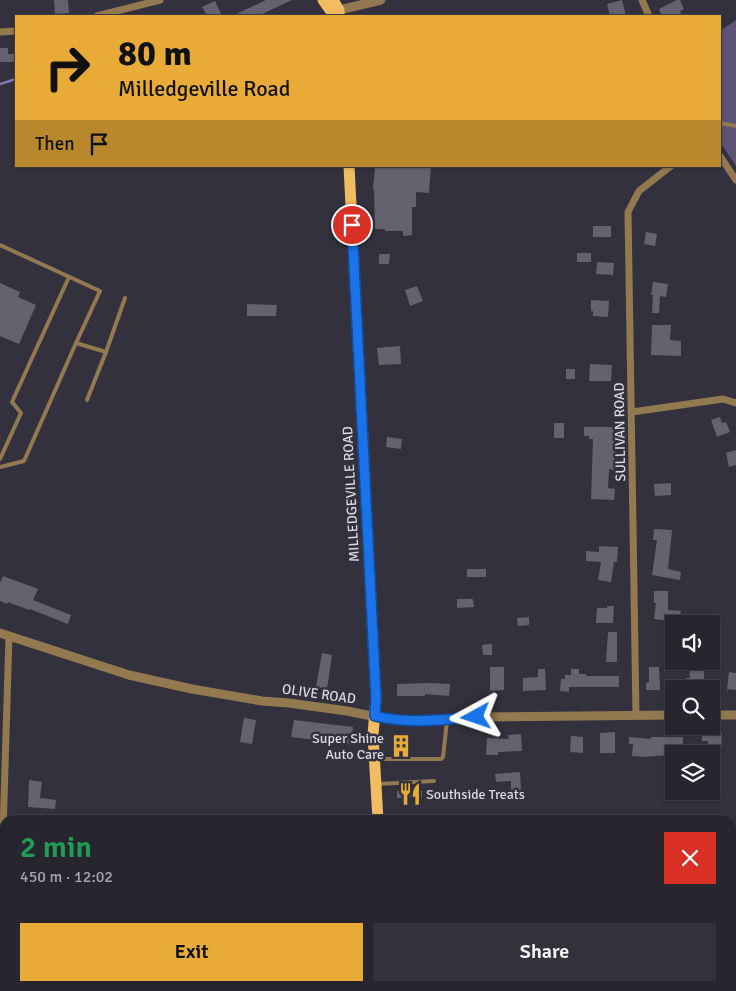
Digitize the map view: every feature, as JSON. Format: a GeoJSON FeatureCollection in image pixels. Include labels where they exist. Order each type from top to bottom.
{"type":"FeatureCollection","features":[{"type":"Feature","properties":{"kind":"main road"},"geometry":{"type":"LineString","coordinates":[[323,0],[336,10]]}},
{"type":"Feature","properties":{"kind":"main road","name":"MILLEDGEVILLE ROAD"},"geometry":{"type":"LineString","coordinates":[[349,167],[376,698],[373,735],[378,815]]}},
{"type":"Feature","properties":{"kind":"street"},"geometry":{"type":"LineString","coordinates":[[101,15],[160,0]]}},
{"type":"Feature","properties":{"kind":"street"},"geometry":{"type":"LineString","coordinates":[[336,10],[381,0]]}},
{"type":"Feature","properties":{"kind":"street"},"geometry":{"type":"LineString","coordinates":[[642,0],[649,15]]}},
{"type":"Feature","properties":{"kind":"street"},"geometry":{"type":"LineString","coordinates":[[0,32],[15,31]]}},
{"type":"Feature","properties":{"kind":"street"},"geometry":{"type":"LineString","coordinates":[[721,158],[736,180]]}},
{"type":"Feature","properties":{"kind":"street","name":"SULLIVAN ROAD"},"geometry":{"type":"LineString","coordinates":[[636,715],[628,212],[639,191],[670,167]]}},
{"type":"Feature","properties":{"kind":"street"},"geometry":{"type":"LineString","coordinates":[[632,412],[723,399],[736,403]]}},
{"type":"Feature","properties":{"kind":"street"},"geometry":{"type":"LineString","coordinates":[[1,815],[4,635]]}},
{"type":"Feature","properties":{"kind":"street","name":"OLIVE ROAD"},"geometry":{"type":"LineString","coordinates":[[4,635],[129,675],[192,689],[392,720],[665,715]]}},
{"type":"Feature","properties":{"kind":"street"},"geometry":{"type":"LineString","coordinates":[[720,715],[736,715]]}},
{"type":"Feature","properties":{"kind":"street"},"geometry":{"type":"LineString","coordinates":[[0,902],[0,930]]}},
{"type":"Feature","properties":{"kind":"lane"},"geometry":{"type":"LineString","coordinates":[[721,123],[736,126]]}},
{"type":"Feature","properties":{"kind":"lane"},"geometry":{"type":"LineString","coordinates":[[0,245],[100,291],[24,461],[0,468]]}},
{"type":"Feature","properties":{"kind":"lane"},"geometry":{"type":"LineString","coordinates":[[0,459],[21,413],[12,402],[69,277]]}},
{"type":"Feature","properties":{"kind":"lane"},"geometry":{"type":"LineString","coordinates":[[87,400],[125,298]]}},
{"type":"Feature","properties":{"kind":"lane"},"geometry":{"type":"LineString","coordinates":[[76,343],[106,352]]}},
{"type":"Feature","properties":{"kind":"lane"},"geometry":{"type":"LineString","coordinates":[[374,759],[441,759],[443,757],[448,719]]}},
{"type":"Feature","properties":{"kind":"lane"},"geometry":{"type":"LineString","coordinates":[[376,784],[434,781]]}},
{"type":"Feature","properties":{"kind":"shaded area"},"geometry":{"type":"Polygon","coordinates":[[[736,20],[736,166],[721,144],[721,30],[736,20]]]}},
{"type":"Feature","properties":{"kind":"building"},"geometry":{"type":"Polygon","coordinates":[[[54,0],[68,0],[69,13],[55,14],[54,0]]]}},
{"type":"Feature","properties":{"kind":"building"},"geometry":{"type":"Polygon","coordinates":[[[266,0],[292,0],[260,15],[234,15],[266,0]]]}},
{"type":"Feature","properties":{"kind":"building"},"geometry":{"type":"Polygon","coordinates":[[[622,0],[626,15],[610,15],[607,4],[622,0]]]}},
{"type":"Feature","properties":{"kind":"building"},"geometry":{"type":"Polygon","coordinates":[[[680,0],[684,9],[680,11],[682,15],[662,15],[659,9],[680,0]]]}},
{"type":"Feature","properties":{"kind":"building"},"geometry":{"type":"Polygon","coordinates":[[[215,1],[222,15],[206,15],[202,7],[215,1]]]}},
{"type":"Feature","properties":{"kind":"building"},"geometry":{"type":"Polygon","coordinates":[[[0,48],[8,48],[8,54],[15,54],[14,62],[0,62],[0,48]]]}},
{"type":"Feature","properties":{"kind":"building"},"geometry":{"type":"Polygon","coordinates":[[[375,167],[431,167],[429,193],[416,192],[416,207],[412,207],[412,235],[403,236],[403,231],[375,229],[373,189],[375,167]]]}},
{"type":"Feature","properties":{"kind":"building"},"geometry":{"type":"Polygon","coordinates":[[[593,226],[611,226],[611,237],[593,237],[593,226]]]}},
{"type":"Feature","properties":{"kind":"building"},"geometry":{"type":"Polygon","coordinates":[[[646,232],[657,234],[655,246],[644,244],[646,232]]]}},
{"type":"Feature","properties":{"kind":"building"},"geometry":{"type":"Polygon","coordinates":[[[577,253],[591,253],[591,262],[577,262],[577,253]]]}},
{"type":"Feature","properties":{"kind":"building"},"geometry":{"type":"Polygon","coordinates":[[[379,254],[390,254],[389,264],[379,264],[379,254]]]}},
{"type":"Feature","properties":{"kind":"building"},"geometry":{"type":"Polygon","coordinates":[[[597,262],[614,263],[613,275],[596,274],[597,262]]]}},
{"type":"Feature","properties":{"kind":"building"},"geometry":{"type":"Polygon","coordinates":[[[653,282],[668,284],[666,297],[660,296],[659,313],[652,313],[653,295],[651,295],[653,282]]]}},
{"type":"Feature","properties":{"kind":"building"},"geometry":{"type":"Polygon","coordinates":[[[0,283],[20,292],[18,297],[36,305],[19,344],[0,336],[0,283]]]}},
{"type":"Feature","properties":{"kind":"building"},"geometry":{"type":"Polygon","coordinates":[[[417,286],[423,301],[410,306],[405,290],[417,286]]]}},
{"type":"Feature","properties":{"kind":"building"},"geometry":{"type":"Polygon","coordinates":[[[591,300],[609,301],[608,317],[593,316],[591,300]]]}},
{"type":"Feature","properties":{"kind":"building"},"geometry":{"type":"Polygon","coordinates":[[[247,304],[277,305],[276,316],[247,316],[247,304]]]}},
{"type":"Feature","properties":{"kind":"building"},"geometry":{"type":"Polygon","coordinates":[[[652,325],[671,325],[670,340],[681,341],[681,356],[651,355],[652,325]]]}},
{"type":"Feature","properties":{"kind":"building"},"geometry":{"type":"Polygon","coordinates":[[[400,346],[401,364],[379,365],[377,348],[400,346]]]}},
{"type":"Feature","properties":{"kind":"building"},"geometry":{"type":"Polygon","coordinates":[[[590,364],[612,365],[611,381],[589,381],[590,364]]]}},
{"type":"Feature","properties":{"kind":"building"},"geometry":{"type":"Polygon","coordinates":[[[566,369],[575,369],[575,379],[566,379],[566,369]]]}},
{"type":"Feature","properties":{"kind":"building"},"geometry":{"type":"Polygon","coordinates":[[[720,417],[722,423],[726,422],[730,432],[717,437],[711,420],[720,417]]]}},
{"type":"Feature","properties":{"kind":"building"},"geometry":{"type":"Polygon","coordinates":[[[554,423],[564,423],[564,438],[554,438],[554,423]]]}},
{"type":"Feature","properties":{"kind":"building"},"geometry":{"type":"Polygon","coordinates":[[[584,427],[615,427],[614,470],[609,469],[608,488],[615,489],[614,500],[591,499],[593,439],[589,439],[589,436],[584,436],[584,427]]]}},
{"type":"Feature","properties":{"kind":"building"},"geometry":{"type":"Polygon","coordinates":[[[387,437],[402,439],[401,449],[386,447],[387,437]]]}},
{"type":"Feature","properties":{"kind":"building"},"geometry":{"type":"Polygon","coordinates":[[[736,450],[736,465],[729,467],[726,453],[736,450]]]}},
{"type":"Feature","properties":{"kind":"building"},"geometry":{"type":"Polygon","coordinates":[[[671,483],[671,495],[655,496],[654,484],[671,483]]]}},
{"type":"Feature","properties":{"kind":"building"},"geometry":{"type":"Polygon","coordinates":[[[654,529],[672,530],[668,569],[681,572],[680,580],[652,575],[657,540],[653,540],[654,529]]]}},
{"type":"Feature","properties":{"kind":"building"},"geometry":{"type":"Polygon","coordinates":[[[599,546],[618,547],[617,562],[614,562],[611,582],[598,580],[601,562],[586,561],[586,551],[599,552],[599,546]]]}},
{"type":"Feature","properties":{"kind":"building"},"geometry":{"type":"Polygon","coordinates":[[[467,569],[486,569],[486,577],[467,577],[467,569]]]}},
{"type":"Feature","properties":{"kind":"building"},"geometry":{"type":"Polygon","coordinates":[[[3,576],[38,589],[33,600],[71,615],[68,624],[30,609],[0,601],[0,583],[3,576]]]}},
{"type":"Feature","properties":{"kind":"building"},"geometry":{"type":"Polygon","coordinates":[[[654,591],[668,591],[668,610],[681,611],[680,615],[665,615],[665,620],[654,619],[656,603],[654,603],[654,591]]]}},
{"type":"Feature","properties":{"kind":"building"},"geometry":{"type":"Polygon","coordinates":[[[457,599],[473,599],[474,607],[457,608],[457,599]]]}},
{"type":"Feature","properties":{"kind":"building"},"geometry":{"type":"Polygon","coordinates":[[[607,606],[614,606],[613,623],[596,623],[597,608],[607,608],[607,606]]]}},
{"type":"Feature","properties":{"kind":"building"},"geometry":{"type":"Polygon","coordinates":[[[529,617],[529,625],[518,626],[517,618],[529,617]]]}},
{"type":"Feature","properties":{"kind":"building"},"geometry":{"type":"Polygon","coordinates":[[[608,632],[617,632],[617,662],[606,662],[608,632]]]}},
{"type":"Feature","properties":{"kind":"building"},"geometry":{"type":"Polygon","coordinates":[[[492,644],[492,655],[483,655],[482,645],[492,644]]]}},
{"type":"Feature","properties":{"kind":"building"},"geometry":{"type":"Polygon","coordinates":[[[322,653],[332,655],[327,689],[316,687],[322,653]]]}},
{"type":"Feature","properties":{"kind":"building"},"geometry":{"type":"Polygon","coordinates":[[[490,667],[504,667],[504,690],[490,691],[490,667]]]}},
{"type":"Feature","properties":{"kind":"building"},"geometry":{"type":"Polygon","coordinates":[[[649,667],[659,667],[660,690],[646,690],[646,683],[649,682],[649,667]]]}},
{"type":"Feature","properties":{"kind":"building"},"geometry":{"type":"Polygon","coordinates":[[[538,669],[545,669],[546,690],[523,691],[523,678],[538,677],[538,669]]]}},
{"type":"Feature","properties":{"kind":"building"},"geometry":{"type":"Polygon","coordinates":[[[571,669],[579,669],[579,674],[586,674],[586,676],[619,676],[619,687],[569,687],[569,692],[560,691],[561,679],[565,679],[565,675],[571,675],[571,669]]]}},
{"type":"Feature","properties":{"kind":"building"},"geometry":{"type":"Polygon","coordinates":[[[689,670],[704,670],[704,680],[686,680],[686,678],[690,678],[689,670]]]}},
{"type":"Feature","properties":{"kind":"building"},"geometry":{"type":"Polygon","coordinates":[[[729,672],[736,673],[736,690],[727,689],[729,672]]]}},
{"type":"Feature","properties":{"kind":"building"},"geometry":{"type":"Polygon","coordinates":[[[397,684],[450,684],[449,696],[425,694],[425,696],[397,696],[397,684]]]}},
{"type":"Feature","properties":{"kind":"building"},"geometry":{"type":"Polygon","coordinates":[[[244,718],[256,720],[252,744],[240,742],[244,718]]]}},
{"type":"Feature","properties":{"kind":"building"},"geometry":{"type":"Polygon","coordinates":[[[294,720],[353,727],[351,744],[291,737],[294,720]]]}},
{"type":"Feature","properties":{"kind":"building"},"geometry":{"type":"Polygon","coordinates":[[[615,732],[615,753],[600,753],[600,733],[615,732]]]}},
{"type":"Feature","properties":{"kind":"building"},"geometry":{"type":"Polygon","coordinates":[[[720,733],[722,733],[721,751],[720,745],[708,745],[708,741],[702,741],[702,735],[720,735],[720,733]]]}},
{"type":"Feature","properties":{"kind":"building"},"geometry":{"type":"Polygon","coordinates":[[[521,734],[522,751],[498,752],[498,755],[486,755],[487,738],[509,739],[508,735],[521,734]]]}},
{"type":"Feature","properties":{"kind":"building"},"geometry":{"type":"Polygon","coordinates":[[[571,736],[583,737],[583,753],[570,752],[571,736]]]}},
{"type":"Feature","properties":{"kind":"building"},"geometry":{"type":"Polygon","coordinates":[[[629,737],[651,739],[651,737],[683,737],[683,745],[665,745],[665,755],[632,756],[633,744],[629,744],[629,737]]]}},
{"type":"Feature","properties":{"kind":"building","name":"Super Shine Auto Care"},"geometry":{"type":"Polygon","coordinates":[[[410,740],[410,751],[392,751],[392,741],[410,740]]]}},
{"type":"Feature","properties":{"kind":"building"},"geometry":{"type":"Polygon","coordinates":[[[520,772],[521,790],[511,790],[511,781],[496,782],[495,774],[520,772]]]}},
{"type":"Feature","properties":{"kind":"building"},"geometry":{"type":"Polygon","coordinates":[[[29,780],[42,782],[40,798],[56,800],[55,809],[28,807],[29,780]]]}},
{"type":"Feature","properties":{"kind":"building","name":"Southside Treats"},"geometry":{"type":"Polygon","coordinates":[[[397,791],[422,791],[422,798],[397,798],[397,791]]]}},
{"type":"Feature","properties":{"kind":"waterway"},"geometry":{"type":"LineString","coordinates":[[0,84],[15,79]]}},
{"type":"Feature","properties":{"kind":"place","name":"Super Shine Auto Care"},"geometry":{"type":"Point","coordinates":[401,746]}},
{"type":"Feature","properties":{"kind":"place","name":"Southside Treats"},"geometry":{"type":"Point","coordinates":[410,794]}},
{"type":"Feature","properties":{"kind":"route"},"geometry":{"type":"LineString","coordinates":[[352,225],[376,698],[375,716],[392,720],[444,720],[476,717]]}}]}
